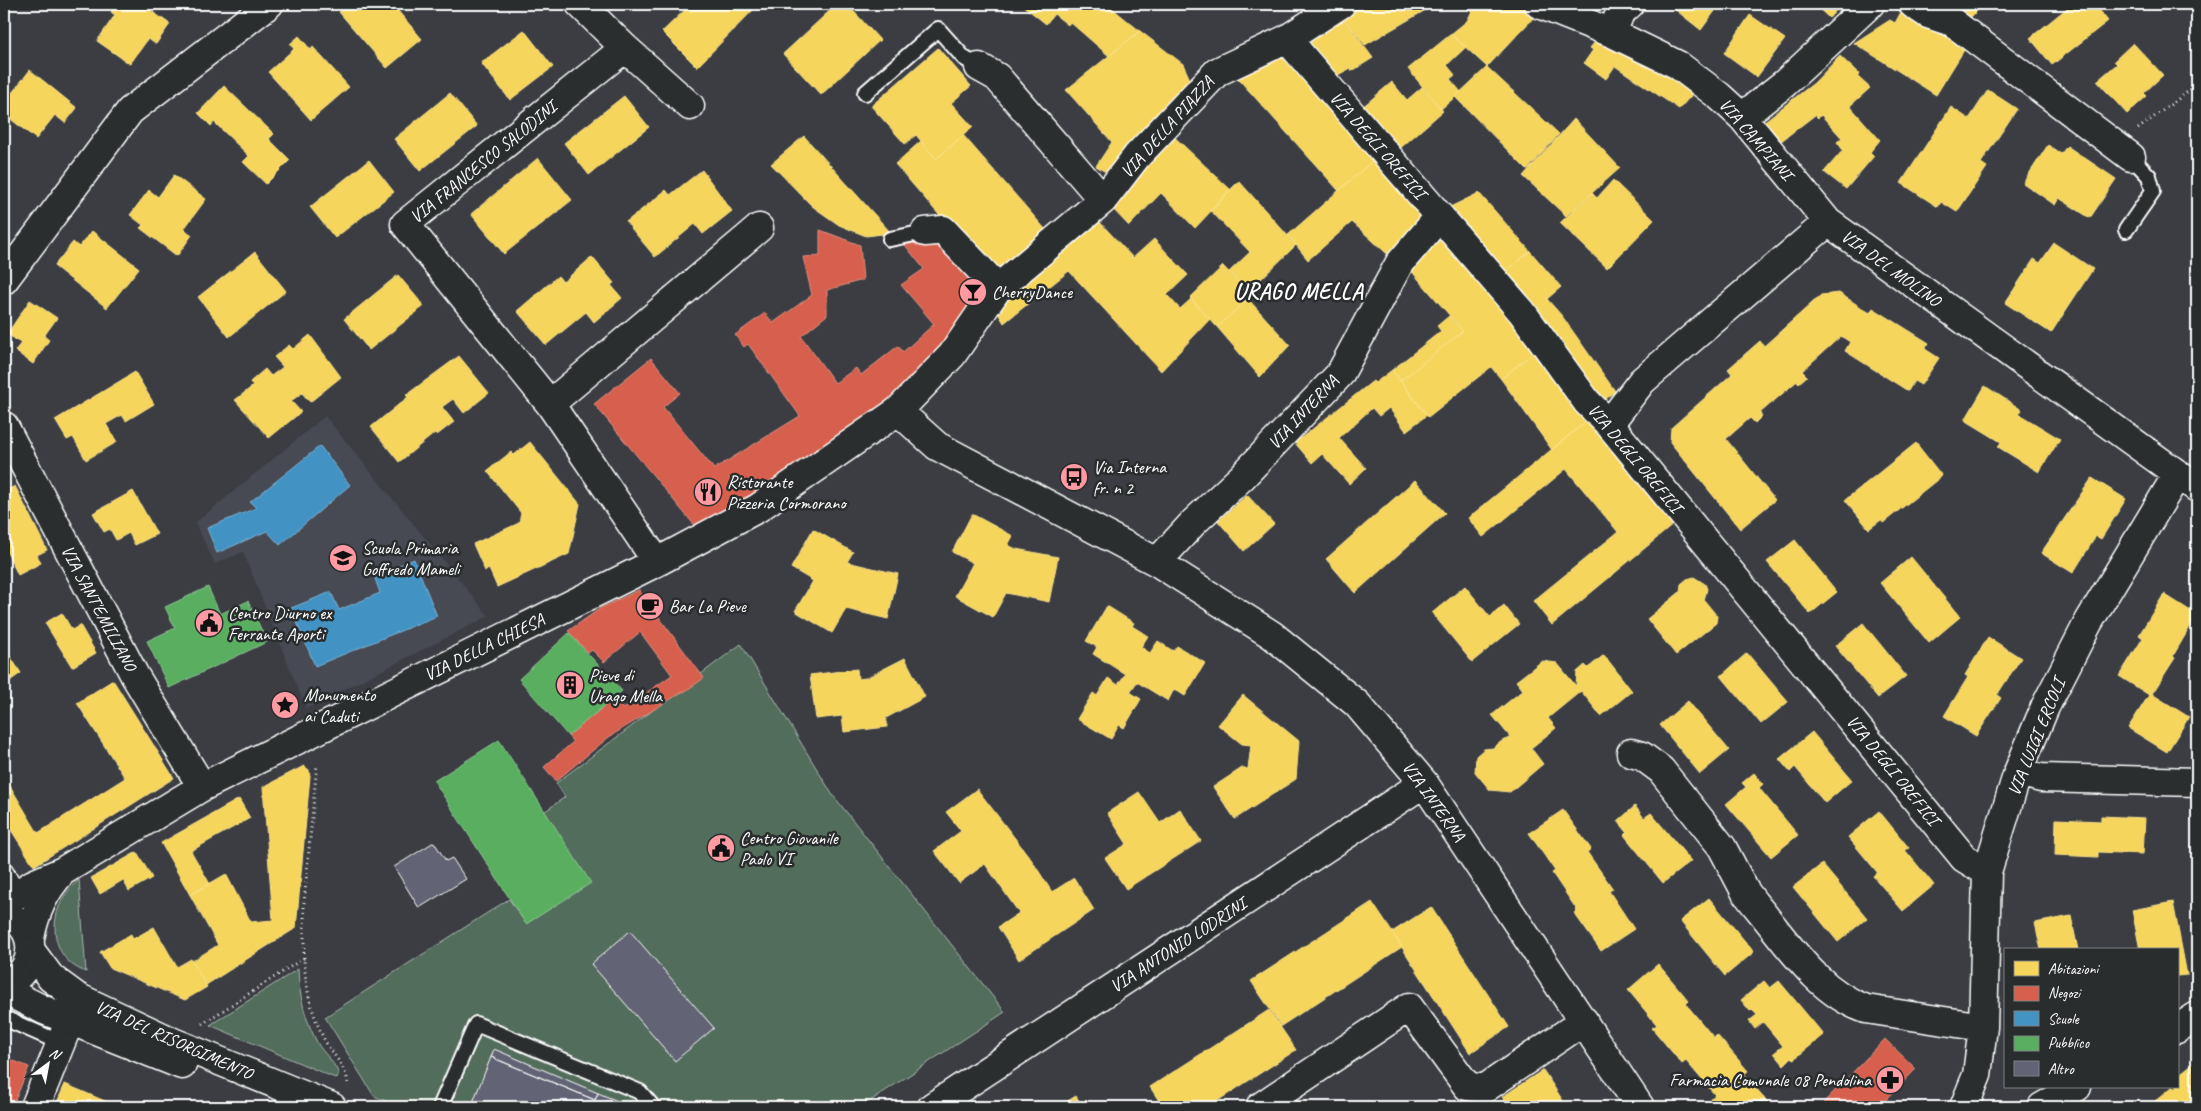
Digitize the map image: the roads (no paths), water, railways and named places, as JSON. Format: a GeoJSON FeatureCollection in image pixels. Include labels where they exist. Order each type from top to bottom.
{"type":"FeatureCollection","features":[{"type":"Feature","properties":{"kind":"street"},"geometry":{"type":"LineString","coordinates":[[4,280],[130,111],[269,4]]}},
{"type":"Feature","properties":{"kind":"street"},"geometry":{"type":"LineString","coordinates":[[580,4],[625,48],[690,106]]}},
{"type":"Feature","properties":{"kind":"street","name":"VIA DELLA PIAZZA"},"geometry":{"type":"LineString","coordinates":[[898,411],[952,355],[998,288],[1103,200],[1137,156],[1217,72],[1286,39],[1341,4]]}},
{"type":"Feature","properties":{"kind":"street","name":"VIA CAMPIANI"},"geometry":{"type":"LineString","coordinates":[[1539,4],[1612,33],[1678,65],[1718,96],[1742,118],[1828,222]]}},
{"type":"Feature","properties":{"kind":"street"},"geometry":{"type":"LineString","coordinates":[[1612,33],[1620,13],[1630,4]]}},
{"type":"Feature","properties":{"kind":"street"},"geometry":{"type":"LineString","coordinates":[[1742,118],[1785,83],[1870,4]]}},
{"type":"Feature","properties":{"kind":"street"},"geometry":{"type":"LineString","coordinates":[[1912,4],[1928,14],[1952,22],[2131,157]]}},
{"type":"Feature","properties":{"kind":"street","name":"VIA DEGLI OREFICI"},"geometry":{"type":"LineString","coordinates":[[1286,39],[1522,312],[1587,402],[1609,424],[1964,858],[1987,872]]}},
{"type":"Feature","properties":{"kind":"street","name":"VIA FRANCESCO SALODINI"},"geometry":{"type":"LineString","coordinates":[[625,48],[405,224],[550,404],[657,562]]}},
{"type":"Feature","properties":{"kind":"street"},"geometry":{"type":"LineString","coordinates":[[978,67],[997,77],[1103,200]]}},
{"type":"Feature","properties":{"kind":"street","name":"VIA INTERNA"},"geometry":{"type":"LineString","coordinates":[[1158,562],[1194,522],[1242,477],[1340,374],[1398,264],[1439,216]]}},
{"type":"Feature","properties":{"kind":"street","name":"VIA DEL MOLINO"},"geometry":{"type":"LineString","coordinates":[[1609,424],[1642,381],[1828,222],[2187,482]]}},
{"type":"Feature","properties":{"kind":"street"},"geometry":{"type":"LineString","coordinates":[[550,404],[759,228]]}},
{"type":"Feature","properties":{"kind":"street"},"geometry":{"type":"LineString","coordinates":[[925,232],[943,230],[998,288]]}},
{"type":"Feature","properties":{"kind":"street","name":"VIA INTERNA"},"geometry":{"type":"LineString","coordinates":[[898,411],[937,446],[1158,562],[1272,635],[1357,704],[1424,783],[1640,1107]]}},
{"type":"Feature","properties":{"kind":"street","name":"VIA DELLA CHIESA"},"geometry":{"type":"LineString","coordinates":[[9,903],[202,787],[657,562],[758,508],[898,411]]}},
{"type":"Feature","properties":{"kind":"street","name":"VIA SANT'EMILIANO"},"geometry":{"type":"LineString","coordinates":[[4,426],[135,676],[202,787]]}},
{"type":"Feature","properties":{"kind":"street","name":"VIA LUIGI ERCOLI"},"geometry":{"type":"LineString","coordinates":[[1969,1106],[1977,1075],[1983,1027],[1987,872],[2018,772],[2045,707],[2088,623],[2187,482]]}},
{"type":"Feature","properties":{"kind":"street"},"geometry":{"type":"LineString","coordinates":[[1631,753],[1648,759],[1662,770],[1715,837],[1754,903],[1830,991],[1847,1002],[1866,1009],[1983,1027]]}},
{"type":"Feature","properties":{"kind":"street"},"geometry":{"type":"LineString","coordinates":[[2018,772],[2041,778],[2197,782]]}},
{"type":"Feature","properties":{"kind":"street","name":"VIA ANTONIO LODRINI"},"geometry":{"type":"LineString","coordinates":[[938,1106],[1424,783]]}},
{"type":"Feature","properties":{"kind":"street","name":"VIA DELLA CHIESA"},"geometry":{"type":"LineString","coordinates":[[4,984],[16,979],[24,972],[41,902],[64,871]]}},
{"type":"Feature","properties":{"kind":"street"},"geometry":{"type":"LineString","coordinates":[[9,903],[30,944]]}},
{"type":"Feature","properties":{"kind":"street","name":"VIA DEL RISORGIMENTO"},"geometry":{"type":"LineString","coordinates":[[30,944],[51,978],[86,1002],[173,1042],[340,1099]]}},
{"type":"Feature","properties":{"kind":"street","name":"VIA DEL RISORGIMENTO"},"geometry":{"type":"LineString","coordinates":[[4,990],[65,1032],[282,1107]]}},
{"type":"Feature","properties":{"kind":"street"},"geometry":{"type":"LineString","coordinates":[[1260,1107],[1409,1007],[1467,1086],[1484,1089],[1584,1021]]}},
{"type":"Feature","properties":{"kind":"street"},"geometry":{"type":"LineString","coordinates":[[2178,1028],[2197,1016]]}},
{"type":"Feature","properties":{"kind":"street"},"geometry":{"type":"LineString","coordinates":[[35,1107],[65,1032]]}},
{"type":"Feature","properties":{"kind":"street"},"geometry":{"type":"LineString","coordinates":[[2042,1107],[2075,1088]]}},
{"type":"Feature","properties":{"kind":"lane"},"geometry":{"type":"LineString","coordinates":[[865,93],[938,29],[964,58],[978,67]]}},
{"type":"Feature","properties":{"kind":"lane"},"geometry":{"type":"LineString","coordinates":[[2126,230],[2154,191],[2149,176],[2131,157]]}},
{"type":"Feature","properties":{"kind":"lane"},"geometry":{"type":"LineString","coordinates":[[890,239],[925,232]]}},
{"type":"Feature","properties":{"kind":"lane"},"geometry":{"type":"LineString","coordinates":[[4,868],[9,903]]}},
{"type":"Feature","properties":{"kind":"lane"},"geometry":{"type":"LineString","coordinates":[[4,1018],[65,1032]]}},
{"type":"Feature","properties":{"kind":"lane"},"geometry":{"type":"LineString","coordinates":[[440,1107],[476,1024],[640,1092],[653,1107]]}},
{"type":"Feature","properties":{"kind":"place","name":"CherryDance"},"geometry":{"type":"Point","coordinates":[973,292]}},
{"type":"Feature","properties":{"kind":"place","name":"Via Interna fr. n 2"},"geometry":{"type":"Point","coordinates":[1074,477]}},
{"type":"Feature","properties":{"kind":"place","name":"Ristorante Pizzeria Cormorano"},"geometry":{"type":"Point","coordinates":[708,492]}},
{"type":"Feature","properties":{"kind":"place","name":"Scuola Primaria Goffredo Mameli"},"geometry":{"type":"Point","coordinates":[343,558]}},
{"type":"Feature","properties":{"kind":"place","name":"Bar La Pieve"},"geometry":{"type":"Point","coordinates":[650,606]}},
{"type":"Feature","properties":{"kind":"place","name":"Centro Diurno ex Ferrante Aporti"},"geometry":{"type":"Point","coordinates":[209,623]}},
{"type":"Feature","properties":{"kind":"place","name":"Pieve di Urago Mella"},"geometry":{"type":"Point","coordinates":[570,685]}},
{"type":"Feature","properties":{"kind":"place","name":"Monumento ai Caduti"},"geometry":{"type":"Point","coordinates":[285,705]}},
{"type":"Feature","properties":{"kind":"place","name":"Centro Giovanile Paolo VI"},"geometry":{"type":"Point","coordinates":[721,848]}},
{"type":"Feature","properties":{"kind":"place","name":"Farmacia Comunale 08 Pendolina"},"geometry":{"type":"Point","coordinates":[1890,1080]}},
{"type":"Feature","properties":{"kind":"district","name":"URAGO MELLA"},"geometry":{"type":"Point","coordinates":[1299,291]}}]}
